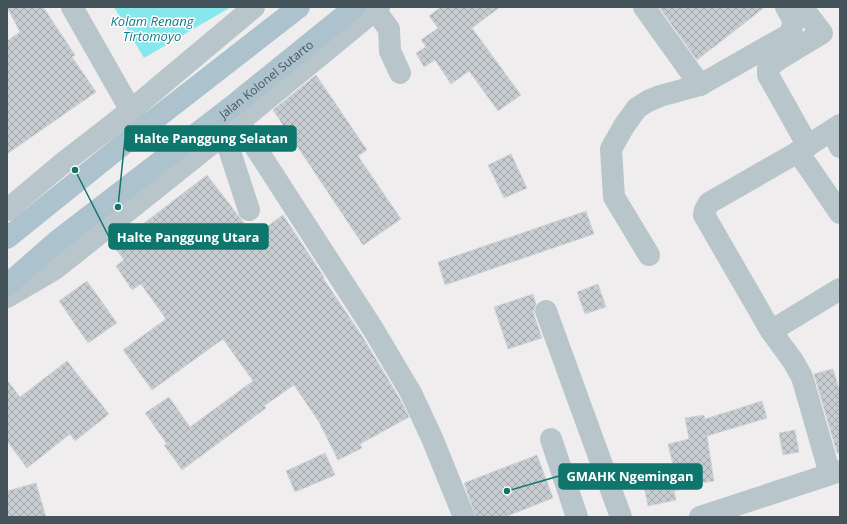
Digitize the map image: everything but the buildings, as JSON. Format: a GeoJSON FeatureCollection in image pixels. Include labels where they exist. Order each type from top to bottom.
{"type":"FeatureCollection","features":[{"type":"Feature","properties":{"kind":"main road"},"geometry":{"type":"LineString","coordinates":[[7,238],[141,130],[271,16],[299,7]]}},
{"type":"Feature","properties":{"kind":"main road","name":"Jalan Kolonel Sutarto"},"geometry":{"type":"LineString","coordinates":[[7,285],[56,242],[226,121],[314,50],[370,8]]}},
{"type":"Feature","properties":{"kind":"street"},"geometry":{"type":"LineString","coordinates":[[72,7],[141,130]]}},
{"type":"Feature","properties":{"kind":"street"},"geometry":{"type":"LineString","coordinates":[[7,210],[63,163],[130,111],[254,7]]}},
{"type":"Feature","properties":{"kind":"street"},"geometry":{"type":"LineString","coordinates":[[644,7],[700,86]]}},
{"type":"Feature","properties":{"kind":"street"},"geometry":{"type":"LineString","coordinates":[[648,255],[614,198],[611,149],[624,126],[637,108],[660,96],[700,86],[790,34],[794,21],[786,7]]}},
{"type":"Feature","properties":{"kind":"street"},"geometry":{"type":"LineString","coordinates":[[802,7],[822,33],[778,59],[768,68],[768,75],[803,149],[840,213]]}},
{"type":"Feature","properties":{"kind":"street"},"geometry":{"type":"LineString","coordinates":[[370,8],[389,29],[390,51],[400,73]]}},
{"type":"Feature","properties":{"kind":"street"},"geometry":{"type":"LineString","coordinates":[[226,121],[230,152],[249,210]]}},
{"type":"Feature","properties":{"kind":"street"},"geometry":{"type":"LineString","coordinates":[[7,297],[55,269],[226,121]]}},
{"type":"Feature","properties":{"kind":"street"},"geometry":{"type":"LineString","coordinates":[[226,121],[373,330],[411,393],[432,438],[464,517]]}},
{"type":"Feature","properties":{"kind":"street"},"geometry":{"type":"LineString","coordinates":[[700,517],[835,473],[802,378],[793,361],[771,331],[706,221],[705,210],[709,203],[803,149],[837,134]]}},
{"type":"Feature","properties":{"kind":"street"},"geometry":{"type":"LineString","coordinates":[[771,331],[840,289]]}},
{"type":"Feature","properties":{"kind":"street"},"geometry":{"type":"LineString","coordinates":[[546,311],[621,517]]}},
{"type":"Feature","properties":{"kind":"street"},"geometry":{"type":"LineString","coordinates":[[551,439],[577,517]]}},
{"type":"Feature","properties":{"kind":"water","name":"Kolam Renang Tirtomoyo"},"geometry":{"type":"Polygon","coordinates":[[[114,7],[231,7],[144,58],[114,7]]]}},
{"type":"Feature","properties":{"kind":"place","name":"Halte Panggung Utara"},"geometry":{"type":"Point","coordinates":[75,170]}},
{"type":"Feature","properties":{"kind":"place","name":"Halte Panggung Selatan"},"geometry":{"type":"Point","coordinates":[118,207]}},
{"type":"Feature","properties":{"kind":"place","name":"GMAHK Ngemingan"},"geometry":{"type":"Point","coordinates":[507,491]}}]}
